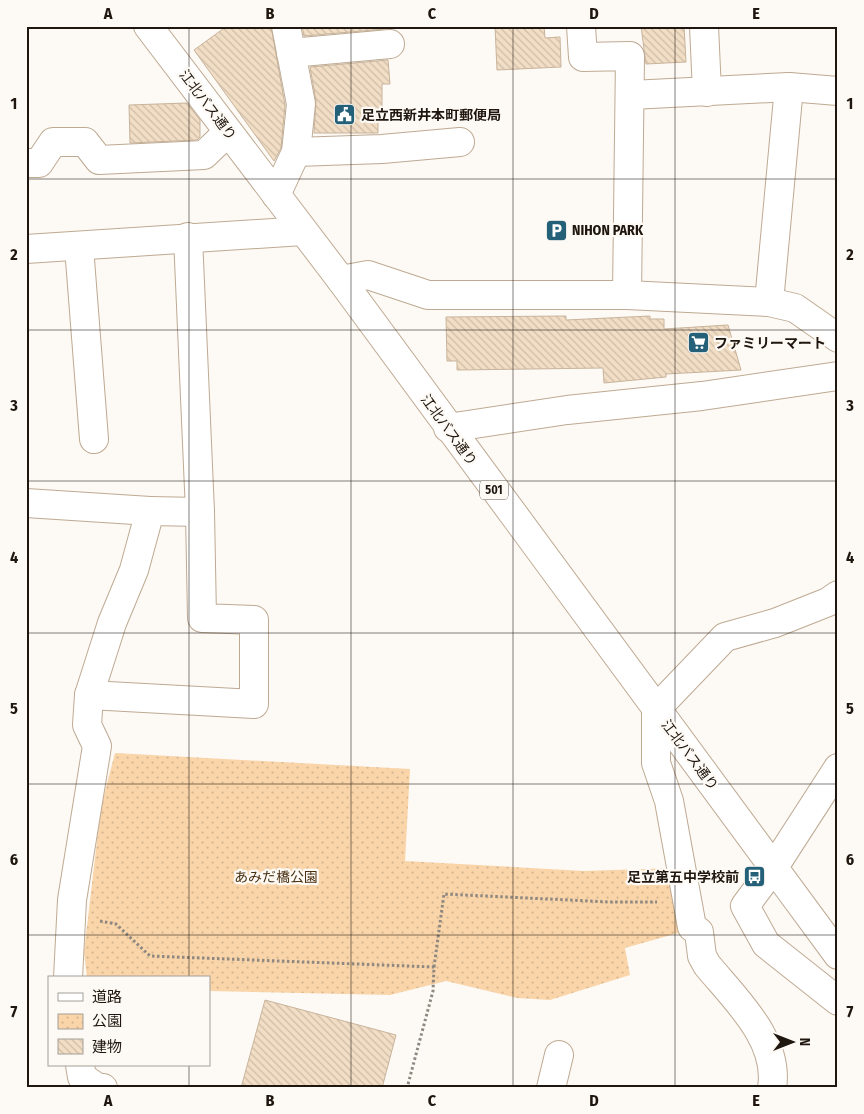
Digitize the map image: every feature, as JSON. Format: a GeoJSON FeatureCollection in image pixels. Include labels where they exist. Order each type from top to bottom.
{"type":"FeatureCollection","features":[{"type":"Feature","properties":{"kind":"street","name":"江北バス通り"},"geometry":{"type":"LineString","coordinates":[[148,26],[340,280],[656,709],[835,946]]}},
{"type":"Feature","properties":{"kind":"street"},"geometry":{"type":"LineString","coordinates":[[276,195],[296,152],[301,104],[286,26]]}},
{"type":"Feature","properties":{"kind":"street"},"geometry":{"type":"LineString","coordinates":[[581,26],[583,57],[630,56],[627,295]]}},
{"type":"Feature","properties":{"kind":"street"},"geometry":{"type":"LineString","coordinates":[[704,26],[707,92]]}},
{"type":"Feature","properties":{"kind":"street"},"geometry":{"type":"LineString","coordinates":[[291,52],[390,44]]}},
{"type":"Feature","properties":{"kind":"street"},"geometry":{"type":"LineString","coordinates":[[631,95],[789,87],[838,91]]}},
{"type":"Feature","properties":{"kind":"street"},"geometry":{"type":"LineString","coordinates":[[769,302],[789,87]]}},
{"type":"Feature","properties":{"kind":"street"},"geometry":{"type":"LineString","coordinates":[[26,164],[39,163],[53,142],[85,142],[99,160],[204,156],[228,132]]}},
{"type":"Feature","properties":{"kind":"street"},"geometry":{"type":"LineString","coordinates":[[296,152],[382,149],[460,142]]}},
{"type":"Feature","properties":{"kind":"street"},"geometry":{"type":"LineString","coordinates":[[26,248],[79,247],[188,237],[303,231]]}},
{"type":"Feature","properties":{"kind":"street"},"geometry":{"type":"LineString","coordinates":[[89,695],[254,704],[254,620],[202,618],[200,512],[188,237]]}},
{"type":"Feature","properties":{"kind":"street"},"geometry":{"type":"LineString","coordinates":[[79,247],[94,438]]}},
{"type":"Feature","properties":{"kind":"street"},"geometry":{"type":"LineString","coordinates":[[340,280],[368,275],[428,295],[627,295],[769,302],[795,308],[838,338]]}},
{"type":"Feature","properties":{"kind":"street"},"geometry":{"type":"LineString","coordinates":[[448,428],[567,410],[702,396],[838,376]]}},
{"type":"Feature","properties":{"kind":"street"},"geometry":{"type":"LineString","coordinates":[[26,503],[150,511],[200,512]]}},
{"type":"Feature","properties":{"kind":"street"},"geometry":{"type":"LineString","coordinates":[[68,976],[72,900],[97,746],[87,725],[89,695],[112,623],[134,570],[150,511]]}},
{"type":"Feature","properties":{"kind":"street"},"geometry":{"type":"LineString","coordinates":[[772,1088],[774,1072],[761,1035],[754,1023],[707,965],[702,956],[699,932],[689,914],[669,801],[656,764],[656,709],[725,638],[775,623],[828,602],[838,595]]}},
{"type":"Feature","properties":{"kind":"street"},"geometry":{"type":"LineString","coordinates":[[838,768],[774,867],[745,906],[766,944],[838,1001]]}},
{"type":"Feature","properties":{"kind":"street"},"geometry":{"type":"LineString","coordinates":[[551,1088],[559,1055]]}},
{"type":"Feature","properties":{"kind":"street"},"geometry":{"type":"LineString","coordinates":[[80,1066],[82,1077],[98,1088],[103,1088]]}},
{"type":"Feature","properties":{"kind":"path"},"geometry":{"type":"LineString","coordinates":[[406,1088],[433,991],[434,967],[444,894],[610,902],[689,914]]}},
{"type":"Feature","properties":{"kind":"path"},"geometry":{"type":"LineString","coordinates":[[91,919],[116,924],[150,956],[434,967]]}},
{"type":"Feature","properties":{"kind":"green space","name":"あみだ橋公園"},"geometry":{"type":"Polygon","coordinates":[[[115,753],[410,769],[405,861],[584,871],[673,868],[685,931],[625,948],[630,975],[550,1000],[517,998],[446,981],[390,995],[210,991],[210,976],[87,976],[84,952],[101,807],[115,753]]]}},
{"type":"Feature","properties":{"kind":"building"},"geometry":{"type":"Polygon","coordinates":[[[227,26],[271,26],[285,105],[281,148],[274,161],[194,50],[227,26]]]}},
{"type":"Feature","properties":{"kind":"building"},"geometry":{"type":"Polygon","coordinates":[[[302,26],[385,26],[385,29],[304,36],[302,26]]]}},
{"type":"Feature","properties":{"kind":"building"},"geometry":{"type":"Polygon","coordinates":[[[495,26],[544,26],[545,38],[560,37],[561,67],[497,70],[495,26]]]}},
{"type":"Feature","properties":{"kind":"building"},"geometry":{"type":"Polygon","coordinates":[[[641,26],[684,26],[686,62],[646,64],[641,26]]]}},
{"type":"Feature","properties":{"kind":"building"},"geometry":{"type":"Polygon","coordinates":[[[388,60],[390,84],[382,84],[382,120],[378,120],[378,133],[314,133],[316,101],[310,67],[388,60]]]}},
{"type":"Feature","properties":{"kind":"building"},"geometry":{"type":"Polygon","coordinates":[[[187,103],[200,120],[200,137],[197,140],[130,143],[129,105],[187,103]]]}},
{"type":"Feature","properties":{"kind":"building"},"geometry":{"type":"Polygon","coordinates":[[[566,316],[566,320],[650,316],[650,319],[664,319],[664,329],[728,325],[741,370],[666,374],[666,377],[604,383],[603,368],[457,370],[457,361],[447,361],[446,317],[566,316]]]}},
{"type":"Feature","properties":{"kind":"building"},"geometry":{"type":"Polygon","coordinates":[[[265,1000],[396,1035],[382,1088],[241,1088],[265,1000]]]}},
{"type":"Feature","properties":{"kind":"place","name":"足立西新井本町郵便局"},"geometry":{"type":"Point","coordinates":[345,115]}},
{"type":"Feature","properties":{"kind":"place","name":"NIHON PARK"},"geometry":{"type":"Point","coordinates":[556,230]}},
{"type":"Feature","properties":{"kind":"place","name":"ファミリーマート"},"geometry":{"type":"Point","coordinates":[698,343]}},
{"type":"Feature","properties":{"kind":"place","name":"足立第五中学校前"},"geometry":{"type":"Point","coordinates":[755,877]}}]}
